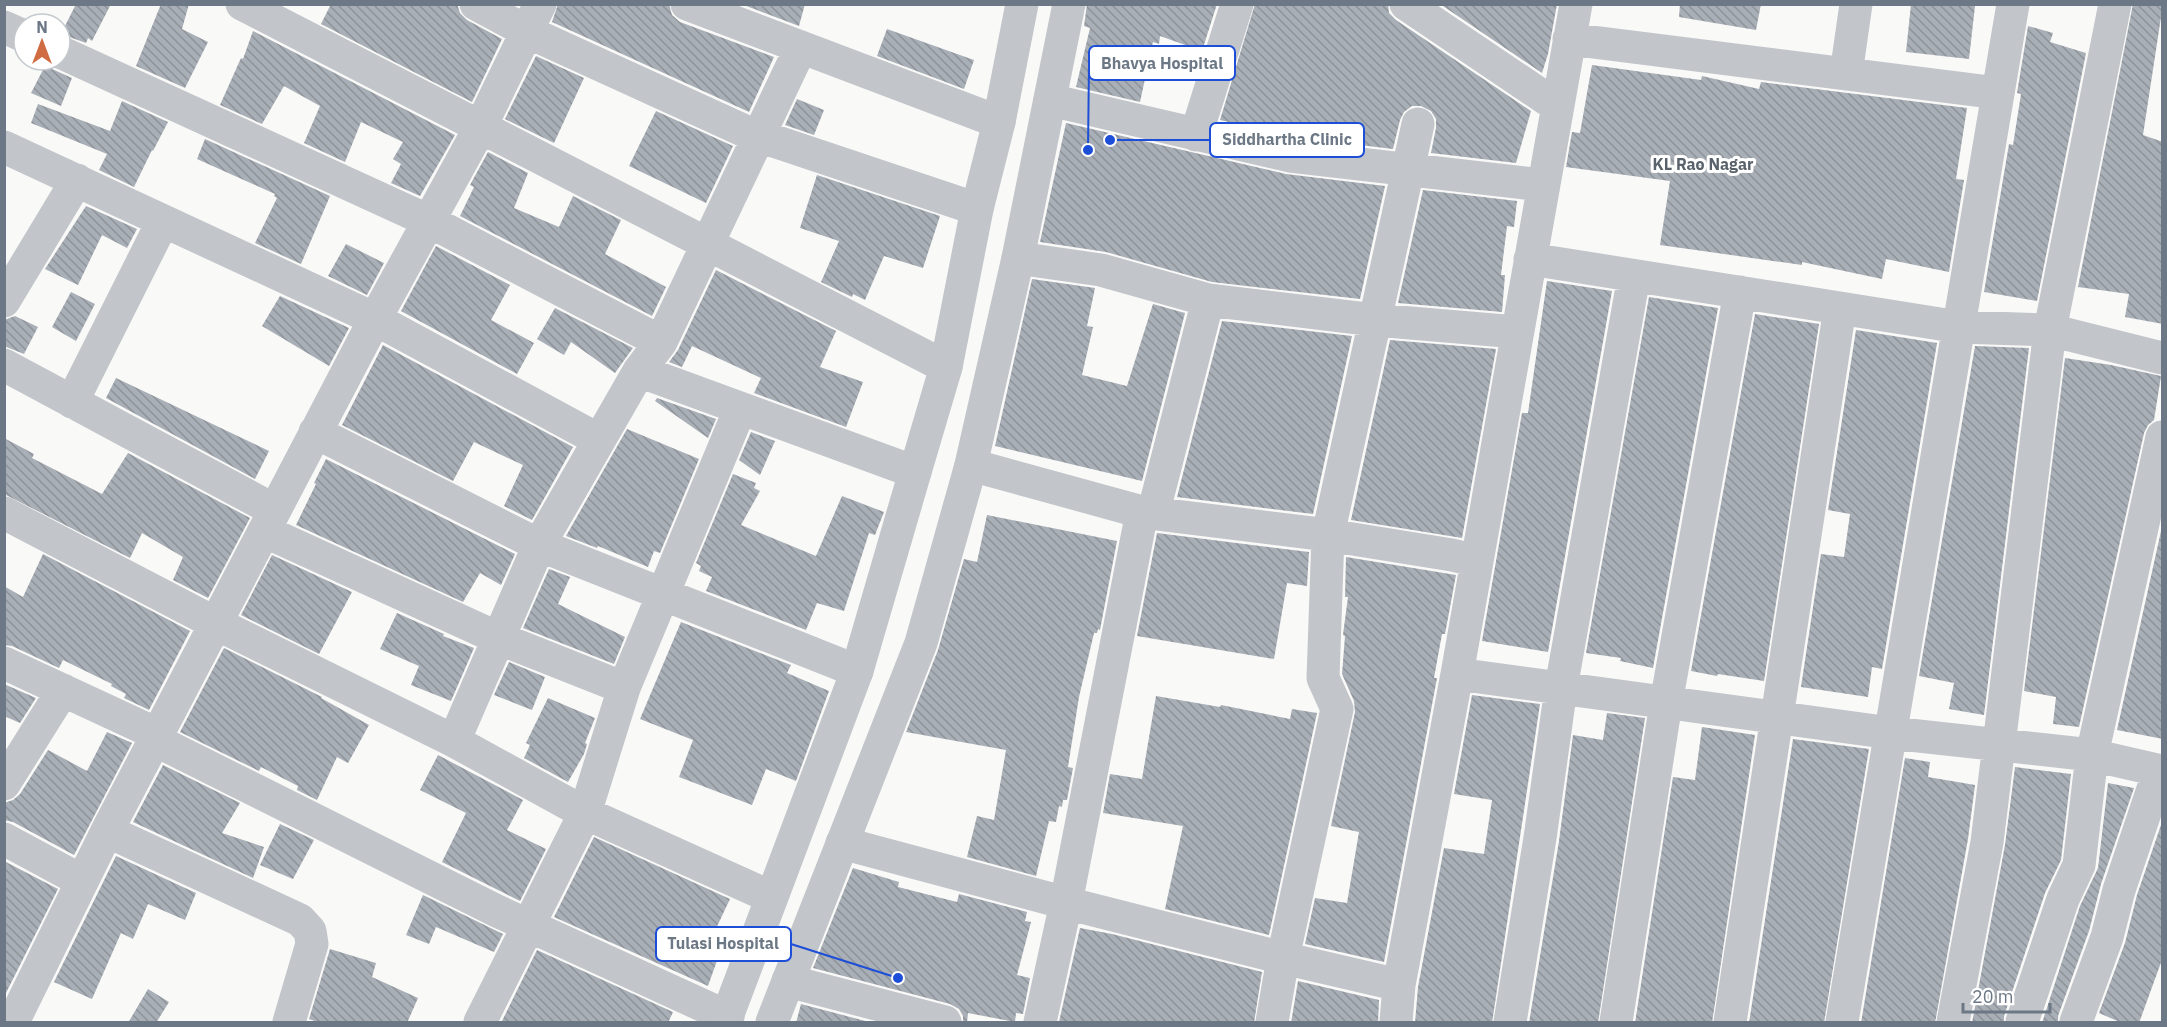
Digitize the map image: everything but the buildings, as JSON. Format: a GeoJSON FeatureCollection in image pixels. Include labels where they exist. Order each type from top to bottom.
{"type":"FeatureCollection","features":[{"type":"Feature","properties":{"kind":"street"},"geometry":{"type":"LineString","coordinates":[[242,4],[946,367]]}},
{"type":"Feature","properties":{"kind":"street"},"geometry":{"type":"LineString","coordinates":[[476,4],[534,18],[758,136],[977,209]]}},
{"type":"Feature","properties":{"kind":"street"},"geometry":{"type":"LineString","coordinates":[[687,4],[999,122]]}},
{"type":"Feature","properties":{"kind":"street"},"geometry":{"type":"LineString","coordinates":[[4,663],[63,690],[528,925],[727,1020],[857,671],[946,367],[977,209],[999,122],[1022,4]]}},
{"type":"Feature","properties":{"kind":"street"},"geometry":{"type":"LineString","coordinates":[[772,1023],[921,643],[971,465],[1018,258],[1069,4]]}},
{"type":"Feature","properties":{"kind":"street"},"geometry":{"type":"LineString","coordinates":[[1196,135],[1237,4]]}},
{"type":"Feature","properties":{"kind":"street"},"geometry":{"type":"LineString","coordinates":[[1406,4],[1557,106]]}},
{"type":"Feature","properties":{"kind":"street"},"geometry":{"type":"LineString","coordinates":[[1396,1023],[1399,986],[1576,4]]}},
{"type":"Feature","properties":{"kind":"street"},"geometry":{"type":"LineString","coordinates":[[1846,74],[1856,4]]}},
{"type":"Feature","properties":{"kind":"street"},"geometry":{"type":"LineString","coordinates":[[1842,1023],[2013,4]]}},
{"type":"Feature","properties":{"kind":"street"},"geometry":{"type":"LineString","coordinates":[[1953,1023],[1987,842],[2001,744],[2050,330],[2115,4]]}},
{"type":"Feature","properties":{"kind":"street"},"geometry":{"type":"LineString","coordinates":[[13,1009],[315,432],[481,126],[534,18]]}},
{"type":"Feature","properties":{"kind":"street"},"geometry":{"type":"LineString","coordinates":[[1569,39],[1998,93]]}},
{"type":"Feature","properties":{"kind":"street"},"geometry":{"type":"LineString","coordinates":[[454,741],[539,545],[639,371],[661,342],[801,47]]}},
{"type":"Feature","properties":{"kind":"street"},"geometry":{"type":"LineString","coordinates":[[72,57],[429,221],[661,342]]}},
{"type":"Feature","properties":{"kind":"street"},"geometry":{"type":"LineString","coordinates":[[1050,100],[1290,156],[1543,185]]}},
{"type":"Feature","properties":{"kind":"street"},"geometry":{"type":"LineString","coordinates":[[1272,1023],[1283,958],[1337,709],[1323,678],[1328,535],[1419,124]]}},
{"type":"Feature","properties":{"kind":"street"},"geometry":{"type":"LineString","coordinates":[[4,147],[375,319],[599,440]]}},
{"type":"Feature","properties":{"kind":"street"},"geometry":{"type":"LineString","coordinates":[[4,301],[78,180]]}},
{"type":"Feature","properties":{"kind":"street"},"geometry":{"type":"LineString","coordinates":[[72,402],[163,221]]}},
{"type":"Feature","properties":{"kind":"street"},"geometry":{"type":"LineString","coordinates":[[1018,258],[1101,270],[1208,300],[1375,320],[1517,332]]}},
{"type":"Feature","properties":{"kind":"street"},"geometry":{"type":"LineString","coordinates":[[1530,260],[1959,327],[2050,330],[2163,358]]}},
{"type":"Feature","properties":{"kind":"street"},"geometry":{"type":"LineString","coordinates":[[1510,1023],[1540,838],[1561,688],[1634,276]]}},
{"type":"Feature","properties":{"kind":"street"},"geometry":{"type":"LineString","coordinates":[[1616,1023],[1666,703],[1740,292]]}},
{"type":"Feature","properties":{"kind":"street"},"geometry":{"type":"LineString","coordinates":[[1040,1023],[1147,513],[1208,300]]}},
{"type":"Feature","properties":{"kind":"street"},"geometry":{"type":"LineString","coordinates":[[1730,1023],[1840,308]]}},
{"type":"Feature","properties":{"kind":"street"},"geometry":{"type":"LineString","coordinates":[[4,365],[72,402],[269,520],[498,638],[624,688]]}},
{"type":"Feature","properties":{"kind":"street"},"geometry":{"type":"LineString","coordinates":[[639,371],[915,472]]}},
{"type":"Feature","properties":{"kind":"street"},"geometry":{"type":"LineString","coordinates":[[480,1023],[585,813],[624,688],[740,409]]}},
{"type":"Feature","properties":{"kind":"street"},"geometry":{"type":"LineString","coordinates":[[315,432],[539,545],[857,671]]}},
{"type":"Feature","properties":{"kind":"street"},"geometry":{"type":"LineString","coordinates":[[2022,1023],[2063,899],[2079,865],[2092,755],[2163,437]]}},
{"type":"Feature","properties":{"kind":"street"},"geometry":{"type":"LineString","coordinates":[[971,465],[1147,513],[1328,535],[1477,561]]}},
{"type":"Feature","properties":{"kind":"street"},"geometry":{"type":"LineString","coordinates":[[4,513],[215,623],[454,741],[585,813],[771,897]]}},
{"type":"Feature","properties":{"kind":"street"},"geometry":{"type":"LineString","coordinates":[[1457,674],[1891,733],[2092,755],[2161,771],[2119,890],[2107,937],[2076,1023]]}},
{"type":"Feature","properties":{"kind":"street"},"geometry":{"type":"LineString","coordinates":[[4,784],[63,690]]}},
{"type":"Feature","properties":{"kind":"street"},"geometry":{"type":"LineString","coordinates":[[106,831],[300,920],[310,931],[312,944],[289,1023]]}},
{"type":"Feature","properties":{"kind":"street"},"geometry":{"type":"LineString","coordinates":[[4,839],[82,881]]}},
{"type":"Feature","properties":{"kind":"street"},"geometry":{"type":"LineString","coordinates":[[842,843],[1066,903],[1399,986]]}},
{"type":"Feature","properties":{"kind":"street"},"geometry":{"type":"LineString","coordinates":[[788,981],[945,1023]]}},
{"type":"Feature","properties":{"kind":"place","name":"Siddhartha Clinic"},"geometry":{"type":"Point","coordinates":[1110,140]}},
{"type":"Feature","properties":{"kind":"place","name":"Bhavya Hospital"},"geometry":{"type":"Point","coordinates":[1088,150]}},
{"type":"Feature","properties":{"kind":"place","name":"Tulasi Hospital"},"geometry":{"type":"Point","coordinates":[898,978]}},
{"type":"Feature","properties":{"kind":"district","name":"KL Rao Nagar"},"geometry":{"type":"Point","coordinates":[1703,164]}}]}
